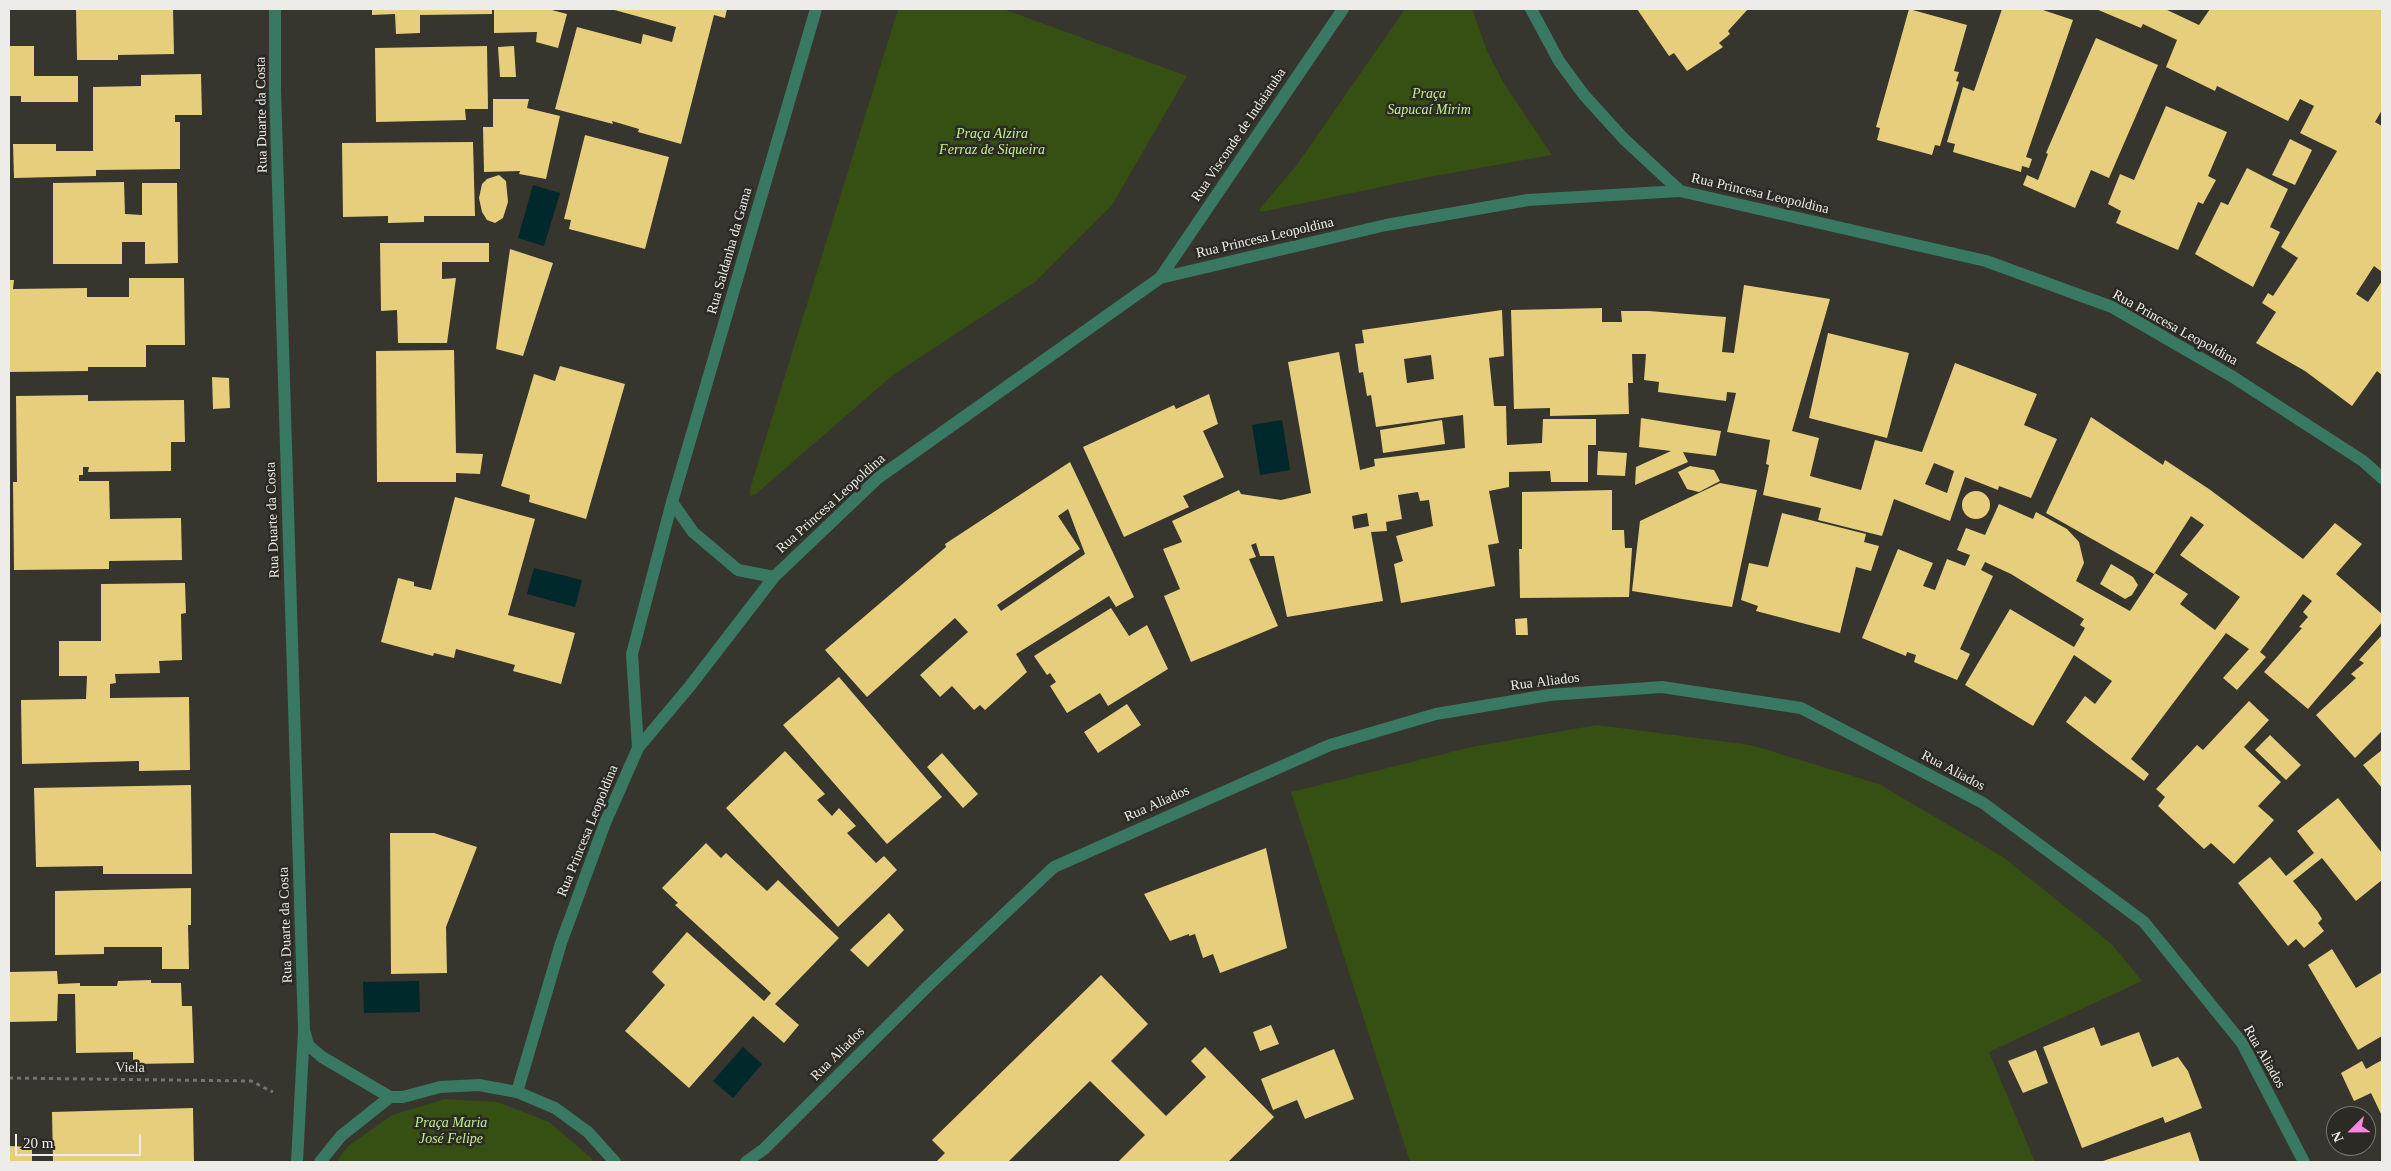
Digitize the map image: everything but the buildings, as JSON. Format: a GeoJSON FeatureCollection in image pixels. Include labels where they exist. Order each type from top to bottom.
{"type":"FeatureCollection","features":[{"type":"Feature","properties":{"kind":"street","name":"Rua Duarte da Costa"},"geometry":{"type":"LineString","coordinates":[[275,9],[275,99],[304,1030],[297,1162]]}},
{"type":"Feature","properties":{"kind":"street","name":"Rua Saldanha da Gama"},"geometry":{"type":"LineString","coordinates":[[638,748],[632,654],[672,502],[816,9]]}},
{"type":"Feature","properties":{"kind":"street","name":"Rua Visconde de Indaiatuba"},"geometry":{"type":"LineString","coordinates":[[1160,278],[1343,9]]}},
{"type":"Feature","properties":{"kind":"street"},"geometry":{"type":"LineString","coordinates":[[1531,9],[1559,61],[1584,95],[1624,139],[1680,191]]}},
{"type":"Feature","properties":{"kind":"street","name":"Rua Princesa Leopoldina"},"geometry":{"type":"LineString","coordinates":[[517,1092],[561,943],[605,823],[638,748],[690,686],[774,577],[878,478],[1160,278],[1386,225],[1528,200],[1680,191],[1986,261],[2112,307],[2233,378],[2363,462],[2382,478]]}},
{"type":"Feature","properties":{"kind":"street"},"geometry":{"type":"LineString","coordinates":[[672,502],[694,532],[738,570],[774,577]]}},
{"type":"Feature","properties":{"kind":"street","name":"Rua Aliados"},"geometry":{"type":"LineString","coordinates":[[746,1162],[764,1149],[929,985],[1054,867],[1330,745],[1436,714],[1549,695],[1662,687],[1802,708],[1983,803],[2128,910],[2144,922],[2242,1042],[2304,1162]]}},
{"type":"Feature","properties":{"kind":"street","name":"Rua Duarte da Costa"},"geometry":{"type":"LineString","coordinates":[[304,1030],[308,1045],[322,1057],[390,1097]]}},
{"type":"Feature","properties":{"kind":"street"},"geometry":{"type":"LineString","coordinates":[[320,1162],[341,1136],[390,1097],[403,1097],[440,1087],[479,1085],[517,1092],[562,1113],[588,1132],[614,1162]]}},
{"type":"Feature","properties":{"kind":"path","name":"Viela"},"geometry":{"type":"LineString","coordinates":[[9,1078],[251,1081]]}},
{"type":"Feature","properties":{"kind":"green space","name":"Praça Alzira Ferraz de Siqueira"},"geometry":{"type":"Polygon","coordinates":[[[898,9],[1003,9],[1187,76],[1112,205],[1035,282],[893,375],[756,494],[750,496],[750,489],[898,9]]]}},
{"type":"Feature","properties":{"kind":"green space","name":"Praça Sapucaí Mirim"},"geometry":{"type":"Polygon","coordinates":[[[1405,9],[1472,9],[1487,51],[1503,82],[1552,155],[1429,177],[1261,212],[1259,210],[1296,166],[1405,9]]]}},
{"type":"Feature","properties":{"kind":"green space"},"geometry":{"type":"Polygon","coordinates":[[[1597,725],[1751,745],[1879,784],[2003,857],[2112,944],[2142,981],[1989,1052],[2035,1162],[1410,1162],[1291,792],[1471,747],[1597,725]]]}},
{"type":"Feature","properties":{"kind":"green space","name":"Praça Maria José Felipe"},"geometry":{"type":"Polygon","coordinates":[[[445,1099],[498,1102],[549,1122],[594,1162],[336,1162],[348,1146],[392,1115],[445,1099]]]}},
{"type":"Feature","properties":{"kind":"water"},"geometry":{"type":"Polygon","coordinates":[[[533,185],[560,193],[544,246],[518,238],[533,185]]]}},
{"type":"Feature","properties":{"kind":"water"},"geometry":{"type":"Polygon","coordinates":[[[1282,420],[1290,470],[1260,475],[1252,425],[1282,420]]]}},
{"type":"Feature","properties":{"kind":"water"},"geometry":{"type":"Polygon","coordinates":[[[534,568],[582,580],[575,607],[527,594],[534,568]]]}},
{"type":"Feature","properties":{"kind":"water"},"geometry":{"type":"Polygon","coordinates":[[[419,981],[420,1012],[364,1013],[363,982],[419,981]]]}},
{"type":"Feature","properties":{"kind":"water"},"geometry":{"type":"Polygon","coordinates":[[[743,1047],[762,1064],[733,1098],[713,1081],[743,1047]]]}}]}
